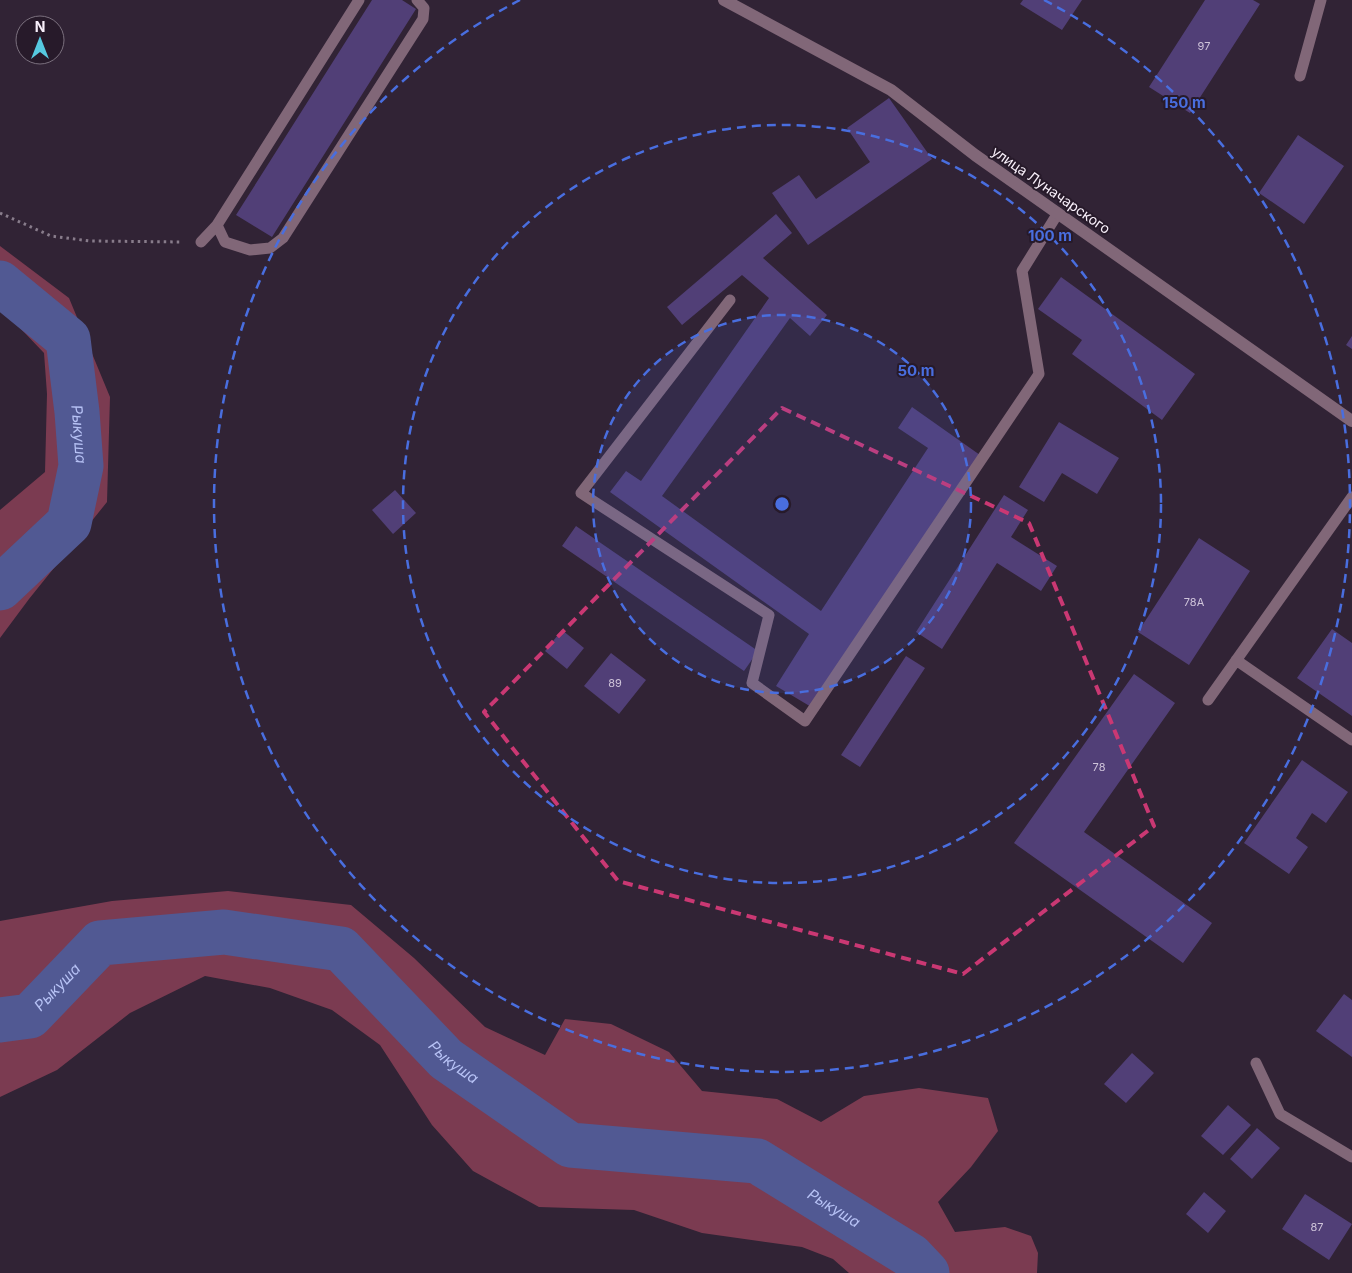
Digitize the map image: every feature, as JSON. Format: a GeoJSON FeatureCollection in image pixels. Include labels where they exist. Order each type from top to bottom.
{"type":"FeatureCollection","features":[{"type":"Feature","properties":{"kind":"street","name":"улица Луначарского"},"geometry":{"type":"LineString","coordinates":[[724,0],[891,90],[975,155],[1352,421]]}},
{"type":"Feature","properties":{"kind":"lane"},"geometry":{"type":"LineString","coordinates":[[201,242],[217,225],[359,0]]}},
{"type":"Feature","properties":{"kind":"lane"},"geometry":{"type":"LineString","coordinates":[[217,225],[225,242],[250,250],[270,248],[283,238],[423,19],[424,8],[417,0]]}},
{"type":"Feature","properties":{"kind":"lane"},"geometry":{"type":"LineString","coordinates":[[1300,76],[1321,0]]}},
{"type":"Feature","properties":{"kind":"lane"},"geometry":{"type":"LineString","coordinates":[[730,300],[581,493],[769,616],[752,683],[805,721],[1039,374],[1022,271],[1058,213]]}},
{"type":"Feature","properties":{"kind":"lane"},"geometry":{"type":"LineString","coordinates":[[1208,700],[1352,497]]}},
{"type":"Feature","properties":{"kind":"lane"},"geometry":{"type":"LineString","coordinates":[[1236,660],[1352,740]]}},
{"type":"Feature","properties":{"kind":"lane"},"geometry":{"type":"LineString","coordinates":[[1256,1063],[1280,1114],[1352,1158]]}},
{"type":"Feature","properties":{"kind":"path"},"geometry":{"type":"LineString","coordinates":[[0,213],[52,236],[90,241],[201,242]]}},
{"type":"Feature","properties":{"kind":"highlighted area"},"geometry":{"type":"Polygon","coordinates":[[[782,408],[1029,523],[1154,826],[963,974],[618,881],[484,712],[782,408]]]}},
{"type":"Feature","properties":{"kind":"shaded area"},"geometry":{"type":"Polygon","coordinates":[[[0,246],[69,298],[110,397],[107,502],[0,638],[0,510],[45,472],[47,394],[44,353],[0,307],[0,246]]]}},
{"type":"Feature","properties":{"kind":"shaded area"},"geometry":{"type":"Polygon","coordinates":[[[228,891],[351,905],[414,958],[485,1027],[545,1055],[565,1019],[611,1024],[669,1052],[702,1091],[777,1099],[821,1122],[864,1096],[919,1088],[988,1098],[998,1131],[971,1167],[938,1202],[955,1232],[1005,1227],[1031,1236],[1038,1253],[1037,1273],[849,1273],[833,1259],[802,1247],[702,1233],[634,1210],[539,1207],[473,1171],[432,1125],[380,1045],[332,1010],[270,988],[205,976],[130,1013],[57,1070],[0,1097],[0,921],[112,901],[228,891]]]}},
{"type":"Feature","properties":{"kind":"building"},"geometry":{"type":"Polygon","coordinates":[[[372,0],[402,0],[416,9],[272,237],[236,215],[372,0]]]}},
{"type":"Feature","properties":{"kind":"building"},"geometry":{"type":"Polygon","coordinates":[[[1023,0],[1082,0],[1062,30],[1020,4],[1023,0]]]}},
{"type":"Feature","properties":{"kind":"building"},"geometry":{"type":"Polygon","coordinates":[[[1205,0],[1253,0],[1260,4],[1190,113],[1149,87],[1205,0]]]}},
{"type":"Feature","properties":{"kind":"building"},"geometry":{"type":"Polygon","coordinates":[[[889,98],[932,159],[808,245],[772,193],[799,175],[816,199],[870,162],[847,128],[889,98]]]}},
{"type":"Feature","properties":{"kind":"building"},"geometry":{"type":"Polygon","coordinates":[[[1298,135],[1344,166],[1304,224],[1259,193],[1298,135]]]}},
{"type":"Feature","properties":{"kind":"building"},"geometry":{"type":"Polygon","coordinates":[[[776,214],[792,233],[763,258],[827,315],[810,336],[790,318],[662,496],[821,611],[928,448],[898,428],[912,407],[980,455],[818,711],[776,686],[809,634],[610,492],[626,471],[641,481],[769,298],[742,275],[682,325],[667,307],[776,214]]]}},
{"type":"Feature","properties":{"kind":"building"},"geometry":{"type":"Polygon","coordinates":[[[1061,277],[1195,374],[1162,420],[1072,354],[1082,340],[1038,309],[1061,277]]]}},
{"type":"Feature","properties":{"kind":"building"},"geometry":{"type":"Polygon","coordinates":[[[1352,336],[1352,349],[1346,345],[1352,336]]]}},
{"type":"Feature","properties":{"kind":"building"},"geometry":{"type":"Polygon","coordinates":[[[1059,422],[1119,458],[1097,494],[1062,473],[1044,502],[1019,487],[1059,422]]]}},
{"type":"Feature","properties":{"kind":"building"},"geometry":{"type":"Polygon","coordinates":[[[395,490],[416,513],[393,534],[372,510],[395,490]]]}},
{"type":"Feature","properties":{"kind":"building"},"geometry":{"type":"Polygon","coordinates":[[[1004,495],[1028,510],[1011,537],[1057,566],[1041,591],[997,563],[942,649],[916,632],[1004,495]]]}},
{"type":"Feature","properties":{"kind":"building"},"geometry":{"type":"Polygon","coordinates":[[[576,526],[758,651],[744,671],[562,546],[576,526]]]}},
{"type":"Feature","properties":{"kind":"building"},"geometry":{"type":"Polygon","coordinates":[[[1199,538],[1250,571],[1189,665],[1138,632],[1199,538]]]}},
{"type":"Feature","properties":{"kind":"building"},"geometry":{"type":"Polygon","coordinates":[[[1332,629],[1352,643],[1352,716],[1297,678],[1332,629]]]}},
{"type":"Feature","properties":{"kind":"building"},"geometry":{"type":"Polygon","coordinates":[[[562,630],[584,648],[567,669],[545,651],[562,630]]]}},
{"type":"Feature","properties":{"kind":"building"},"geometry":{"type":"Polygon","coordinates":[[[611,653],[646,680],[619,714],[584,686],[611,653]]]}},
{"type":"Feature","properties":{"kind":"building"},"geometry":{"type":"Polygon","coordinates":[[[906,656],[925,668],[860,767],[841,755],[906,656]]]}},
{"type":"Feature","properties":{"kind":"building"},"geometry":{"type":"Polygon","coordinates":[[[1134,674],[1175,703],[1084,832],[1212,923],[1183,963],[1014,843],[1134,674]]]}},
{"type":"Feature","properties":{"kind":"building"},"geometry":{"type":"Polygon","coordinates":[[[1302,760],[1348,792],[1326,823],[1312,813],[1296,838],[1308,847],[1289,874],[1244,843],[1302,760]]]}},
{"type":"Feature","properties":{"kind":"building"},"geometry":{"type":"Polygon","coordinates":[[[1344,994],[1352,1000],[1352,1057],[1316,1031],[1344,994]]]}},
{"type":"Feature","properties":{"kind":"building"},"geometry":{"type":"Polygon","coordinates":[[[1132,1053],[1154,1073],[1126,1103],[1104,1084],[1132,1053]]]}},
{"type":"Feature","properties":{"kind":"building"},"geometry":{"type":"Polygon","coordinates":[[[1228,1105],[1251,1125],[1223,1155],[1201,1136],[1228,1105]]]}},
{"type":"Feature","properties":{"kind":"building"},"geometry":{"type":"Polygon","coordinates":[[[1257,1128],[1280,1148],[1252,1179],[1230,1159],[1257,1128]]]}},
{"type":"Feature","properties":{"kind":"building"},"geometry":{"type":"Polygon","coordinates":[[[1204,1192],[1226,1211],[1208,1233],[1186,1214],[1204,1192]]]}},
{"type":"Feature","properties":{"kind":"building"},"geometry":{"type":"Polygon","coordinates":[[[1305,1194],[1352,1224],[1329,1260],[1282,1229],[1305,1194]]]}},
{"type":"Feature","properties":{"kind":"waterway","name":"Рыкуша"},"geometry":{"type":"LineString","coordinates":[[0,283],[68,339],[77,412],[81,466],[69,523],[0,588]]}},
{"type":"Feature","properties":{"kind":"waterway","name":"Рыкуша"},"geometry":{"type":"LineString","coordinates":[[0,1020],[30,1016],[100,943],[224,932],[341,949],[446,1059],[570,1145],[757,1161],[911,1256],[927,1273]]}}]}
